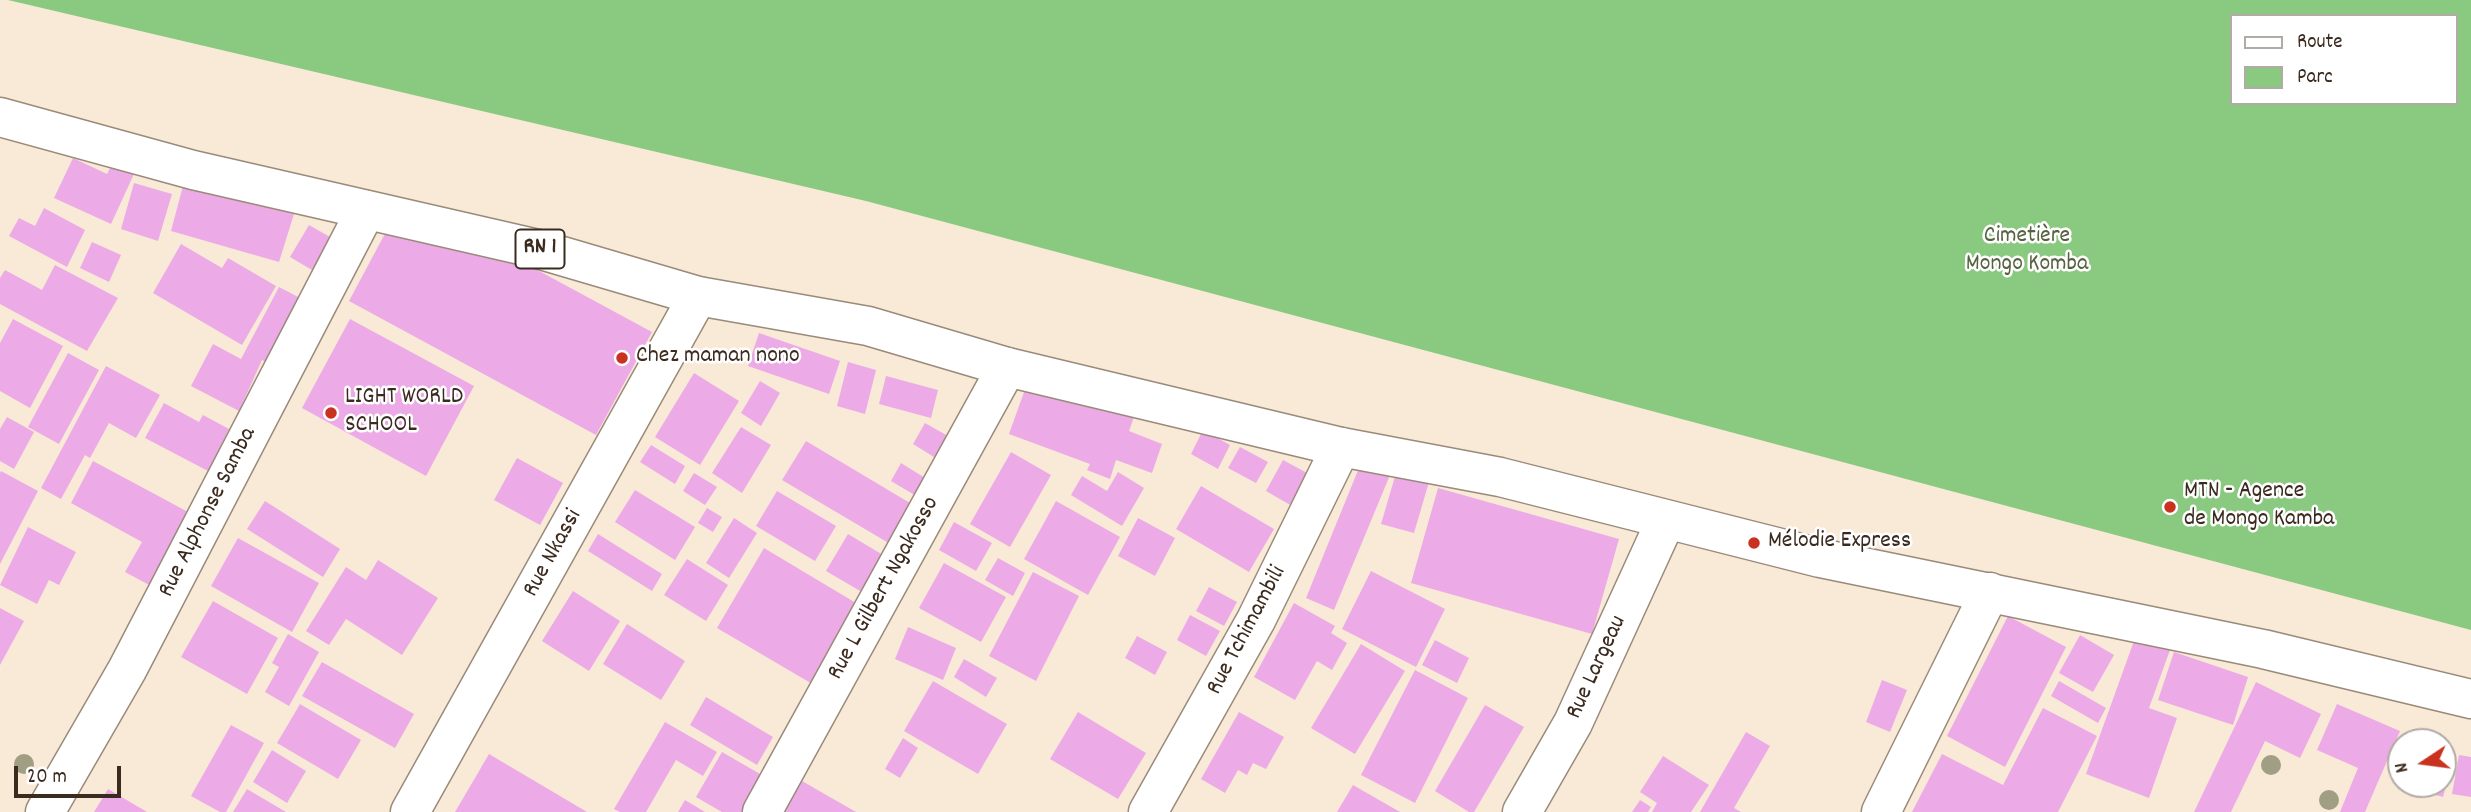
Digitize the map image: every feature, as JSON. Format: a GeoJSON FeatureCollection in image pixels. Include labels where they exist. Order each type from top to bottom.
{"type":"FeatureCollection","features":[{"type":"Feature","properties":{"kind":"main road","name":"RN 1"},"geometry":{"type":"LineString","coordinates":[[0,117],[193,170],[538,249],[698,296],[868,326],[1007,367],[1341,447],[1500,477],[1820,558],[2263,649],[2471,699]]}},
{"type":"Feature","properties":{"kind":"main road","name":"Rue Alphonse Samba"},"geometry":{"type":"LineString","coordinates":[[45,812],[127,670],[366,210]]}},
{"type":"Feature","properties":{"kind":"main road","name":"Rue Nkassi"},"geometry":{"type":"LineString","coordinates":[[410,812],[698,296]]}},
{"type":"Feature","properties":{"kind":"main road","name":"Rue L Gilbert Ngakosso"},"geometry":{"type":"LineString","coordinates":[[762,812],[1007,367]]}},
{"type":"Feature","properties":{"kind":"main road","name":"Rue Tchimambili"},"geometry":{"type":"LineString","coordinates":[[1148,812],[1256,620],[1341,447]]}},
{"type":"Feature","properties":{"kind":"main road","name":"Rue Largeau"},"geometry":{"type":"LineString","coordinates":[[1522,812],[1573,723],[1666,520]]}},
{"type":"Feature","properties":{"kind":"main road"},"geometry":{"type":"LineString","coordinates":[[1881,812],[1990,592]]}},
{"type":"Feature","properties":{"kind":"green space","name":"Cimetière Mongo Komba"},"geometry":{"type":"Polygon","coordinates":[[[8,0],[2471,0],[2471,630],[866,201],[8,0]]]}},
{"type":"Feature","properties":{"kind":"building"},"geometry":{"type":"Polygon","coordinates":[[[73,158],[107,174],[112,164],[134,174],[111,224],[54,198],[73,158]]]}},
{"type":"Feature","properties":{"kind":"building"},"geometry":{"type":"Polygon","coordinates":[[[184,182],[294,214],[279,262],[171,231],[184,182]]]}},
{"type":"Feature","properties":{"kind":"building"},"geometry":{"type":"Polygon","coordinates":[[[134,183],[172,194],[158,241],[121,229],[134,183]]]}},
{"type":"Feature","properties":{"kind":"building"},"geometry":{"type":"Polygon","coordinates":[[[404,198],[652,332],[596,435],[349,301],[404,198]]]}},
{"type":"Feature","properties":{"kind":"building"},"geometry":{"type":"Polygon","coordinates":[[[44,208],[85,230],[67,267],[9,236],[19,218],[35,226],[44,208]]]}},
{"type":"Feature","properties":{"kind":"building"},"geometry":{"type":"Polygon","coordinates":[[[309,225],[337,241],[317,273],[290,257],[309,225]]]}},
{"type":"Feature","properties":{"kind":"building"},"geometry":{"type":"Polygon","coordinates":[[[92,242],[121,255],[109,282],[80,268],[92,242]]]}},
{"type":"Feature","properties":{"kind":"building"},"geometry":{"type":"Polygon","coordinates":[[[181,244],[222,268],[228,258],[276,286],[242,345],[153,293],[181,244]]]}},
{"type":"Feature","properties":{"kind":"building"},"geometry":{"type":"Polygon","coordinates":[[[55,265],[118,298],[87,351],[0,304],[0,278],[5,270],[42,290],[55,265]]]}},
{"type":"Feature","properties":{"kind":"building"},"geometry":{"type":"Polygon","coordinates":[[[279,287],[302,299],[273,366],[262,360],[239,411],[191,386],[213,344],[241,359],[279,287]]]}},
{"type":"Feature","properties":{"kind":"building"},"geometry":{"type":"Polygon","coordinates":[[[13,319],[63,346],[30,408],[0,391],[0,343],[13,319]]]}},
{"type":"Feature","properties":{"kind":"building"},"geometry":{"type":"Polygon","coordinates":[[[350,319],[474,386],[426,476],[302,408],[350,319]]]}},
{"type":"Feature","properties":{"kind":"building"},"geometry":{"type":"Polygon","coordinates":[[[759,333],[840,361],[829,394],[748,366],[759,333]]]}},
{"type":"Feature","properties":{"kind":"building"},"geometry":{"type":"Polygon","coordinates":[[[68,353],[99,370],[59,444],[28,427],[68,353]]]}},
{"type":"Feature","properties":{"kind":"building"},"geometry":{"type":"Polygon","coordinates":[[[848,362],[876,370],[865,414],[837,406],[848,362]]]}},
{"type":"Feature","properties":{"kind":"building"},"geometry":{"type":"Polygon","coordinates":[[[106,366],[160,395],[136,438],[109,423],[90,458],[85,455],[61,499],[41,488],[106,366]]]}},
{"type":"Feature","properties":{"kind":"building"},"geometry":{"type":"Polygon","coordinates":[[[694,373],[739,401],[700,465],[655,437],[694,373]]]}},
{"type":"Feature","properties":{"kind":"building"},"geometry":{"type":"Polygon","coordinates":[[[886,376],[938,390],[931,418],[879,404],[886,376]]]}},
{"type":"Feature","properties":{"kind":"building"},"geometry":{"type":"Polygon","coordinates":[[[1029,378],[1134,417],[1129,431],[1162,444],[1152,473],[1116,460],[1110,479],[1087,470],[1090,464],[1009,434],[1029,378]]]}},
{"type":"Feature","properties":{"kind":"building"},"geometry":{"type":"Polygon","coordinates":[[[760,381],[780,393],[761,426],[741,413],[760,381]]]}},
{"type":"Feature","properties":{"kind":"building"},"geometry":{"type":"Polygon","coordinates":[[[164,403],[199,422],[203,415],[229,429],[208,471],[145,438],[164,403]]]}},
{"type":"Feature","properties":{"kind":"building"},"geometry":{"type":"Polygon","coordinates":[[[7,417],[34,432],[14,469],[0,461],[0,429],[7,417]]]}},
{"type":"Feature","properties":{"kind":"building"},"geometry":{"type":"Polygon","coordinates":[[[925,423],[955,440],[942,462],[913,444],[925,423]]]}},
{"type":"Feature","properties":{"kind":"building"},"geometry":{"type":"Polygon","coordinates":[[[741,427],[771,445],[742,493],[712,473],[741,427]]]}},
{"type":"Feature","properties":{"kind":"building"},"geometry":{"type":"Polygon","coordinates":[[[1203,430],[1230,445],[1218,469],[1191,454],[1203,430]]]}},
{"type":"Feature","properties":{"kind":"building"},"geometry":{"type":"Polygon","coordinates":[[[806,441],[915,506],[892,545],[782,480],[806,441]]]}},
{"type":"Feature","properties":{"kind":"building"},"geometry":{"type":"Polygon","coordinates":[[[651,445],[685,466],[675,484],[640,462],[651,445]]]}},
{"type":"Feature","properties":{"kind":"building"},"geometry":{"type":"Polygon","coordinates":[[[1240,447],[1268,462],[1256,483],[1228,468],[1240,447]]]}},
{"type":"Feature","properties":{"kind":"building"},"geometry":{"type":"Polygon","coordinates":[[[1011,452],[1051,475],[1010,547],[970,524],[1011,452]]]}},
{"type":"Feature","properties":{"kind":"building"},"geometry":{"type":"Polygon","coordinates":[[[517,458],[563,483],[540,525],[494,500],[517,458]]]}},
{"type":"Feature","properties":{"kind":"building"},"geometry":{"type":"Polygon","coordinates":[[[1283,460],[1309,474],[1292,506],[1266,491],[1283,460]]]}},
{"type":"Feature","properties":{"kind":"building"},"geometry":{"type":"Polygon","coordinates":[[[93,461],[190,513],[151,586],[125,572],[142,542],[71,503],[93,461]]]}},
{"type":"Feature","properties":{"kind":"building"},"geometry":{"type":"Polygon","coordinates":[[[901,463],[933,483],[923,500],[891,481],[901,463]]]}},
{"type":"Feature","properties":{"kind":"building"},"geometry":{"type":"Polygon","coordinates":[[[1361,463],[1390,475],[1334,610],[1306,598],[1361,463]]]}},
{"type":"Feature","properties":{"kind":"building"},"geometry":{"type":"Polygon","coordinates":[[[1,471],[38,491],[0,564],[0,473],[1,471]]]}},
{"type":"Feature","properties":{"kind":"building"},"geometry":{"type":"Polygon","coordinates":[[[1118,472],[1144,488],[1122,526],[1071,495],[1082,476],[1107,491],[1118,472]]]}},
{"type":"Feature","properties":{"kind":"building"},"geometry":{"type":"Polygon","coordinates":[[[694,473],[717,487],[705,505],[683,491],[694,473]]]}},
{"type":"Feature","properties":{"kind":"building"},"geometry":{"type":"Polygon","coordinates":[[[1396,473],[1429,482],[1414,533],[1381,524],[1396,473]]]}},
{"type":"Feature","properties":{"kind":"building"},"geometry":{"type":"Polygon","coordinates":[[[1201,486],[1274,529],[1249,572],[1176,529],[1201,486]]]}},
{"type":"Feature","properties":{"kind":"building"},"geometry":{"type":"Polygon","coordinates":[[[1438,488],[1619,539],[1592,634],[1411,583],[1438,488]]]}},
{"type":"Feature","properties":{"kind":"building"},"geometry":{"type":"Polygon","coordinates":[[[635,490],[695,527],[675,560],[615,522],[635,490]]]}},
{"type":"Feature","properties":{"kind":"building"},"geometry":{"type":"Polygon","coordinates":[[[777,491],[836,526],[815,561],[756,526],[777,491]]]}},
{"type":"Feature","properties":{"kind":"building"},"geometry":{"type":"Polygon","coordinates":[[[265,501],[340,549],[323,577],[247,529],[265,501]]]}},
{"type":"Feature","properties":{"kind":"building"},"geometry":{"type":"Polygon","coordinates":[[[1056,501],[1120,537],[1088,595],[1024,559],[1056,501]]]}},
{"type":"Feature","properties":{"kind":"building"},"geometry":{"type":"Polygon","coordinates":[[[707,508],[722,517],[713,532],[698,523],[707,508]]]}},
{"type":"Feature","properties":{"kind":"building"},"geometry":{"type":"Polygon","coordinates":[[[734,518],[757,533],[729,578],[706,563],[734,518]]]}},
{"type":"Feature","properties":{"kind":"building"},"geometry":{"type":"Polygon","coordinates":[[[1138,518],[1175,538],[1155,576],[1118,556],[1138,518]]]}},
{"type":"Feature","properties":{"kind":"building"},"geometry":{"type":"Polygon","coordinates":[[[954,522],[992,543],[976,571],[939,550],[954,522]]]}},
{"type":"Feature","properties":{"kind":"building"},"geometry":{"type":"Polygon","coordinates":[[[28,527],[76,552],[59,585],[49,580],[37,604],[0,585],[28,527]]]}},
{"type":"Feature","properties":{"kind":"building"},"geometry":{"type":"Polygon","coordinates":[[[598,534],[662,574],[652,591],[588,551],[598,534]]]}},
{"type":"Feature","properties":{"kind":"building"},"geometry":{"type":"Polygon","coordinates":[[[848,534],[888,558],[867,595],[826,571],[848,534]]]}},
{"type":"Feature","properties":{"kind":"building"},"geometry":{"type":"Polygon","coordinates":[[[238,538],[319,583],[292,632],[211,586],[238,538]]]}},
{"type":"Feature","properties":{"kind":"building"},"geometry":{"type":"Polygon","coordinates":[[[764,548],[861,606],[814,685],[717,628],[764,548]]]}},
{"type":"Feature","properties":{"kind":"building"},"geometry":{"type":"Polygon","coordinates":[[[998,558],[1025,573],[1013,596],[985,580],[998,558]]]}},
{"type":"Feature","properties":{"kind":"building"},"geometry":{"type":"Polygon","coordinates":[[[687,559],[728,585],[706,621],[664,595],[687,559]]]}},
{"type":"Feature","properties":{"kind":"building"},"geometry":{"type":"Polygon","coordinates":[[[378,560],[438,598],[402,655],[346,619],[329,645],[306,631],[346,567],[366,580],[378,560]]]}},
{"type":"Feature","properties":{"kind":"building"},"geometry":{"type":"Polygon","coordinates":[[[944,563],[1006,597],[981,642],[919,608],[944,563]]]}},
{"type":"Feature","properties":{"kind":"building"},"geometry":{"type":"Polygon","coordinates":[[[1371,571],[1445,609],[1416,667],[1342,629],[1371,571]]]}},
{"type":"Feature","properties":{"kind":"building"},"geometry":{"type":"Polygon","coordinates":[[[1033,572],[1079,596],[1036,681],[989,656],[1033,572]]]}},
{"type":"Feature","properties":{"kind":"building"},"geometry":{"type":"Polygon","coordinates":[[[1209,587],[1237,602],[1224,626],[1196,611],[1209,587]]]}},
{"type":"Feature","properties":{"kind":"building"},"geometry":{"type":"Polygon","coordinates":[[[573,591],[620,621],[589,671],[542,641],[573,591]]]}},
{"type":"Feature","properties":{"kind":"building"},"geometry":{"type":"Polygon","coordinates":[[[213,601],[278,638],[247,694],[181,657],[213,601]]]}},
{"type":"Feature","properties":{"kind":"building"},"geometry":{"type":"Polygon","coordinates":[[[1294,603],[1335,626],[1331,633],[1347,643],[1332,670],[1317,661],[1295,700],[1254,677],[1294,603]]]}},
{"type":"Feature","properties":{"kind":"building"},"geometry":{"type":"Polygon","coordinates":[[[0,608],[24,621],[0,665],[0,608]]]}},
{"type":"Feature","properties":{"kind":"building"},"geometry":{"type":"Polygon","coordinates":[[[1190,615],[1220,631],[1206,656],[1177,640],[1190,615]]]}},
{"type":"Feature","properties":{"kind":"building"},"geometry":{"type":"Polygon","coordinates":[[[2008,616],[2066,647],[2005,767],[1947,736],[2008,616]]]}},
{"type":"Feature","properties":{"kind":"building"},"geometry":{"type":"Polygon","coordinates":[[[627,624],[685,661],[661,700],[603,664],[627,624]]]}},
{"type":"Feature","properties":{"kind":"building"},"geometry":{"type":"Polygon","coordinates":[[[908,627],[956,648],[943,680],[895,659],[908,627]]]}},
{"type":"Feature","properties":{"kind":"building"},"geometry":{"type":"Polygon","coordinates":[[[288,634],[319,652],[289,706],[265,692],[279,667],[272,663],[288,634]]]}},
{"type":"Feature","properties":{"kind":"building"},"geometry":{"type":"Polygon","coordinates":[[[2080,635],[2114,655],[2093,692],[2059,673],[2080,635]]]}},
{"type":"Feature","properties":{"kind":"building"},"geometry":{"type":"Polygon","coordinates":[[[1137,636],[1167,652],[1155,675],[1125,658],[1137,636]]]}},
{"type":"Feature","properties":{"kind":"building"},"geometry":{"type":"Polygon","coordinates":[[[2135,638],[2170,650],[2149,708],[2177,718],[2149,798],[2086,774],[2135,638]]]}},
{"type":"Feature","properties":{"kind":"building"},"geometry":{"type":"Polygon","coordinates":[[[1435,640],[1469,658],[1457,683],[1422,665],[1435,640]]]}},
{"type":"Feature","properties":{"kind":"building"},"geometry":{"type":"Polygon","coordinates":[[[1361,644],[1405,671],[1355,754],[1311,728],[1361,644]]]}},
{"type":"Feature","properties":{"kind":"building"},"geometry":{"type":"Polygon","coordinates":[[[2174,652],[2248,677],[2233,725],[2158,700],[2174,652]]]}},
{"type":"Feature","properties":{"kind":"building"},"geometry":{"type":"Polygon","coordinates":[[[964,659],[997,678],[986,697],[954,677],[964,659]]]}},
{"type":"Feature","properties":{"kind":"building"},"geometry":{"type":"Polygon","coordinates":[[[322,662],[414,714],[395,748],[302,696],[322,662]]]}},
{"type":"Feature","properties":{"kind":"building"},"geometry":{"type":"Polygon","coordinates":[[[1415,670],[1468,698],[1415,803],[1361,775],[1415,670]]]}},
{"type":"Feature","properties":{"kind":"building"},"geometry":{"type":"Polygon","coordinates":[[[1882,680],[1907,690],[1890,732],[1866,722],[1882,680]]]}},
{"type":"Feature","properties":{"kind":"building"},"geometry":{"type":"Polygon","coordinates":[[[933,681],[1007,724],[978,774],[904,731],[933,681]]]}},
{"type":"Feature","properties":{"kind":"building"},"geometry":{"type":"Polygon","coordinates":[[[2059,681],[2106,708],[2098,723],[2051,696],[2059,681]]]}},
{"type":"Feature","properties":{"kind":"building"},"geometry":{"type":"Polygon","coordinates":[[[2256,682],[2321,714],[2300,758],[2265,741],[2231,812],[2194,812],[2256,682]]]}},
{"type":"Feature","properties":{"kind":"building"},"geometry":{"type":"Polygon","coordinates":[[[706,697],[773,737],[757,765],[690,725],[706,697]]]}},
{"type":"Feature","properties":{"kind":"building"},"geometry":{"type":"Polygon","coordinates":[[[300,704],[361,740],[338,779],[277,743],[300,704]]]}},
{"type":"Feature","properties":{"kind":"building"},"geometry":{"type":"Polygon","coordinates":[[[2337,704],[2393,728],[2387,728],[2387,761],[2365,812],[2340,812],[2358,768],[2317,750],[2337,704]]]}},
{"type":"Feature","properties":{"kind":"building"},"geometry":{"type":"Polygon","coordinates":[[[1485,705],[1524,727],[1474,812],[1469,812],[1435,791],[1485,705]]]}},
{"type":"Feature","properties":{"kind":"building"},"geometry":{"type":"Polygon","coordinates":[[[2043,708],[2097,736],[2058,812],[1912,812],[1942,754],[2003,785],[2043,708]]]}},
{"type":"Feature","properties":{"kind":"building"},"geometry":{"type":"Polygon","coordinates":[[[1078,712],[1146,753],[1118,799],[1050,759],[1078,712]]]}},
{"type":"Feature","properties":{"kind":"building"},"geometry":{"type":"Polygon","coordinates":[[[1239,712],[1284,737],[1266,769],[1253,763],[1247,775],[1238,770],[1225,793],[1201,779],[1239,712]]]}},
{"type":"Feature","properties":{"kind":"building"},"geometry":{"type":"Polygon","coordinates":[[[665,722],[717,752],[703,776],[676,760],[646,812],[620,812],[614,809],[665,722]]]}},
{"type":"Feature","properties":{"kind":"building"},"geometry":{"type":"Polygon","coordinates":[[[231,725],[264,743],[226,812],[220,812],[191,796],[231,725]]]}},
{"type":"Feature","properties":{"kind":"building"},"geometry":{"type":"Polygon","coordinates":[[[1746,732],[1770,746],[1734,808],[1741,812],[1700,812],[1746,732]]]}},
{"type":"Feature","properties":{"kind":"building"},"geometry":{"type":"Polygon","coordinates":[[[903,738],[918,748],[900,778],[885,769],[903,738]]]}},
{"type":"Feature","properties":{"kind":"building"},"geometry":{"type":"Polygon","coordinates":[[[272,750],[306,771],[287,803],[253,782],[272,750]]]}},
{"type":"Feature","properties":{"kind":"building"},"geometry":{"type":"Polygon","coordinates":[[[722,752],[767,778],[747,812],[722,812],[696,797],[722,752]]]}},
{"type":"Feature","properties":{"kind":"building"},"geometry":{"type":"Polygon","coordinates":[[[489,754],[587,812],[455,812],[489,754]]]}},
{"type":"Feature","properties":{"kind":"building"},"geometry":{"type":"Polygon","coordinates":[[[2459,755],[2471,757],[2471,797],[2457,795],[2459,755]]]}},
{"type":"Feature","properties":{"kind":"building"},"geometry":{"type":"Polygon","coordinates":[[[1663,756],[1709,785],[1691,812],[1652,812],[1657,803],[1640,792],[1663,756]]]}},
{"type":"Feature","properties":{"kind":"building"},"geometry":{"type":"Polygon","coordinates":[[[802,781],[856,812],[784,812],[802,781]]]}},
{"type":"Feature","properties":{"kind":"building"},"geometry":{"type":"Polygon","coordinates":[[[1353,785],[1400,812],[1337,812],[1353,785]]]}},
{"type":"Feature","properties":{"kind":"building"},"geometry":{"type":"Polygon","coordinates":[[[108,789],[147,812],[94,812],[108,789]]]}},
{"type":"Feature","properties":{"kind":"building"},"geometry":{"type":"Polygon","coordinates":[[[247,789],[286,812],[233,812],[247,789]]]}},
{"type":"Feature","properties":{"kind":"building"},"geometry":{"type":"Polygon","coordinates":[[[685,800],[705,812],[678,812],[685,800]]]}},
{"type":"Feature","properties":{"kind":"building"},"geometry":{"type":"Polygon","coordinates":[[[1640,800],[1651,807],[1648,812],[1632,812],[1640,800]]]}},
{"type":"Feature","properties":{"kind":"place","name":"Chez maman nono"},"geometry":{"type":"Point","coordinates":[622,358]}},
{"type":"Feature","properties":{"kind":"place","name":"LIGHT WORLD SCHOOL"},"geometry":{"type":"Point","coordinates":[331,413]}},
{"type":"Feature","properties":{"kind":"place","name":"MTN - Agence de Mongo Kamba"},"geometry":{"type":"Point","coordinates":[2170,507]}},
{"type":"Feature","properties":{"kind":"place","name":"Mélodie Express"},"geometry":{"type":"Point","coordinates":[1754,543]}}]}
